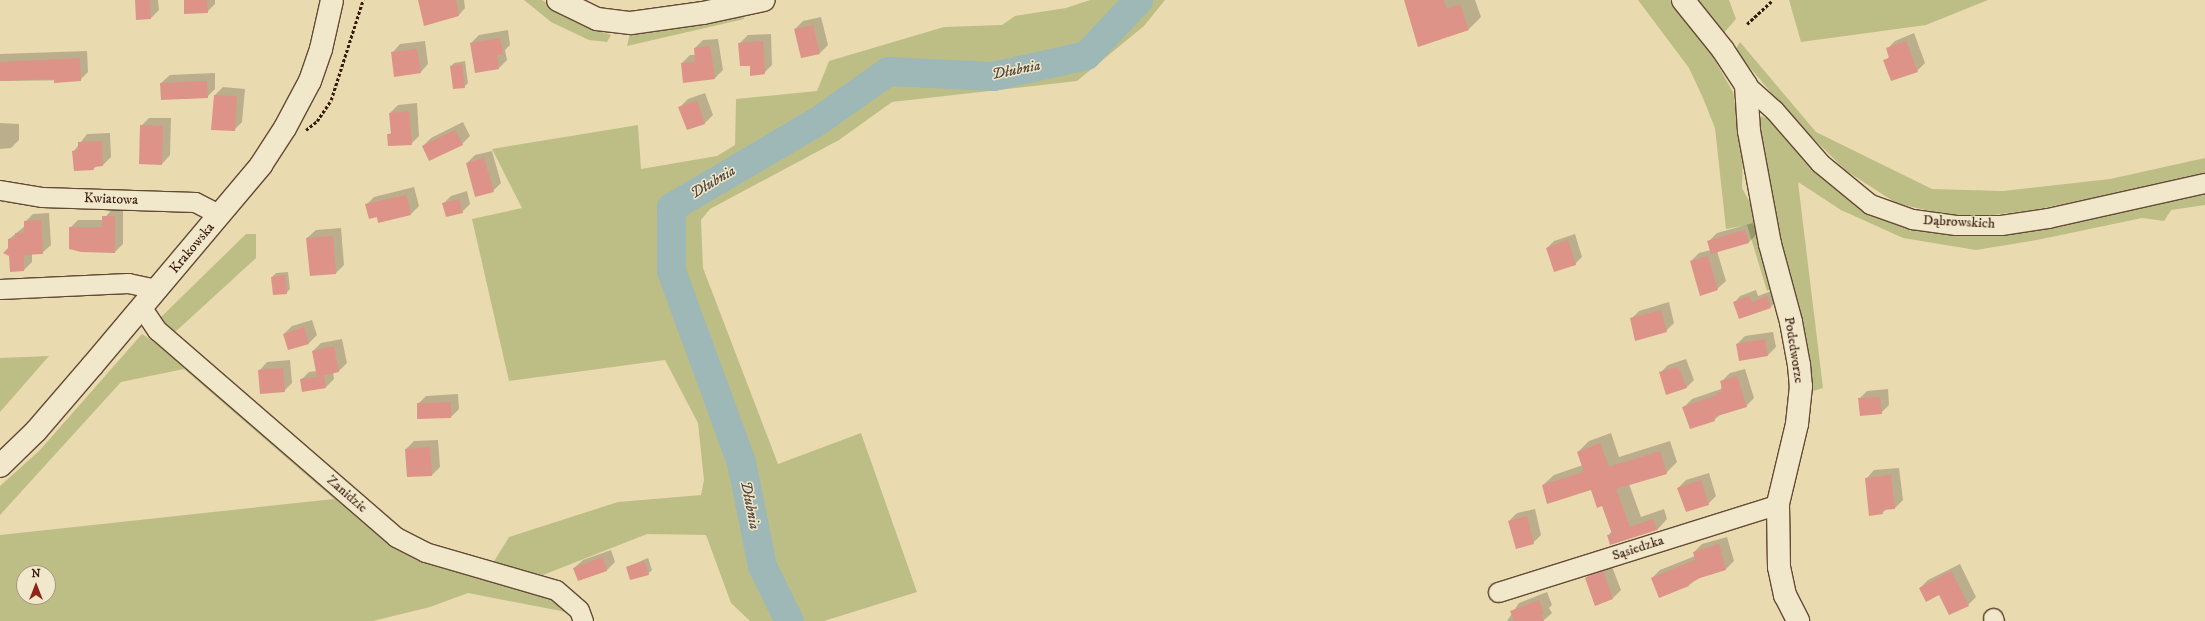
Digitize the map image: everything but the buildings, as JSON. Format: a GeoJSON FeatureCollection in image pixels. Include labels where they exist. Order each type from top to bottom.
{"type":"FeatureCollection","features":[{"type":"Feature","properties":{"kind":"street","name":"Krakowska"},"geometry":{"type":"LineString","coordinates":[[0,466],[36,431],[142,308],[261,165],[300,102],[315,67],[332,0]]}},
{"type":"Feature","properties":{"kind":"street"},"geometry":{"type":"LineString","coordinates":[[558,0],[597,18],[631,23],[703,13],[764,0]]}},
{"type":"Feature","properties":{"kind":"street","name":"Dąbrowskich"},"geometry":{"type":"LineString","coordinates":[[1683,0],[1723,50],[1746,85],[1774,110],[1820,163],[1870,204],[1912,219],[1956,225],[2001,225],[2048,218],[2205,183]]}},
{"type":"Feature","properties":{"kind":"street","name":"Podedworze"},"geometry":{"type":"LineString","coordinates":[[1746,85],[1749,131],[1770,244],[1791,322],[1801,386],[1789,464],[1778,504],[1779,567],[1795,618]]}},
{"type":"Feature","properties":{"kind":"street","name":"Kwiatowa"},"geometry":{"type":"LineString","coordinates":[[0,190],[42,196],[195,202],[220,215]]}},
{"type":"Feature","properties":{"kind":"street"},"geometry":{"type":"LineString","coordinates":[[0,288],[128,283],[157,289]]}},
{"type":"Feature","properties":{"kind":"street","name":"Zanidzie"},"geometry":{"type":"LineString","coordinates":[[142,308],[158,330],[396,537],[425,552],[556,590],[579,610],[583,621]]}},
{"type":"Feature","properties":{"kind":"street","name":"Sąsiedzka"},"geometry":{"type":"LineString","coordinates":[[1498,592],[1778,504]]}},
{"type":"Feature","properties":{"kind":"path"},"geometry":{"type":"LineString","coordinates":[[1747,24],[1773,0]]}},
{"type":"Feature","properties":{"kind":"green space"},"geometry":{"type":"Polygon","coordinates":[[[524,0],[542,0],[582,25],[611,35],[607,42],[589,40],[551,22],[524,0]]]}},
{"type":"Feature","properties":{"kind":"green space"},"geometry":{"type":"Polygon","coordinates":[[[1090,0],[1165,0],[1144,26],[1077,81],[892,102],[839,140],[710,209],[701,220],[703,268],[778,464],[861,433],[917,592],[824,621],[750,621],[731,603],[706,535],[647,534],[543,575],[493,563],[509,537],[618,502],[701,495],[704,480],[698,423],[665,360],[509,381],[472,219],[522,208],[492,149],[638,125],[641,169],[717,156],[735,145],[736,99],[817,91],[829,61],[944,27],[1002,25],[1015,16],[1066,8],[1090,0]]]}},
{"type":"Feature","properties":{"kind":"green space"},"geometry":{"type":"Polygon","coordinates":[[[1638,0],[1670,0],[1705,43],[1733,92],[1743,152],[1742,188],[1754,210],[1772,289],[1767,291],[1747,225],[1726,229],[1715,128],[1703,98],[1689,68],[1638,0]]]}},
{"type":"Feature","properties":{"kind":"green space"},"geometry":{"type":"Polygon","coordinates":[[[1695,0],[1729,0],[1736,19],[1723,34],[1695,0]]]}},
{"type":"Feature","properties":{"kind":"green space"},"geometry":{"type":"Polygon","coordinates":[[[1789,0],[1988,0],[1926,25],[1801,42],[1789,0]]]}},
{"type":"Feature","properties":{"kind":"green space"},"geometry":{"type":"Polygon","coordinates":[[[743,14],[744,19],[627,46],[630,33],[743,14]]]}},
{"type":"Feature","properties":{"kind":"green space"},"geometry":{"type":"Polygon","coordinates":[[[1740,42],[1816,132],[1932,189],[2003,191],[2110,179],[2205,158],[2205,175],[2034,210],[1983,216],[1946,215],[1896,203],[1845,170],[1790,115],[1735,50],[1740,42]]]}},
{"type":"Feature","properties":{"kind":"green space"},"geometry":{"type":"Polygon","coordinates":[[[1761,116],[1772,120],[1870,210],[1911,229],[1958,233],[2205,190],[2205,205],[2171,210],[2164,221],[2142,218],[2037,240],[1976,250],[1903,238],[1841,210],[1798,182],[1823,388],[1813,391],[1764,167],[1757,124],[1761,116]]]}},
{"type":"Feature","properties":{"kind":"green space"},"geometry":{"type":"Polygon","coordinates":[[[246,234],[256,234],[256,258],[173,334],[158,320],[246,234]]]}},
{"type":"Feature","properties":{"kind":"green space"},"geometry":{"type":"Polygon","coordinates":[[[142,334],[197,369],[368,522],[551,592],[566,612],[468,593],[430,607],[373,621],[0,621],[0,535],[334,499],[184,369],[121,382],[0,515],[0,486],[40,450],[142,334]]]}},
{"type":"Feature","properties":{"kind":"green space"},"geometry":{"type":"Polygon","coordinates":[[[49,356],[0,412],[0,358],[49,356]]]}},
{"type":"Feature","properties":{"kind":"waterway","name":"Dłubnia"},"geometry":{"type":"LineString","coordinates":[[789,621],[762,566],[741,462],[671,271],[671,207],[817,121],[888,71],[993,76],[1086,55],[1138,0]]}}]}
